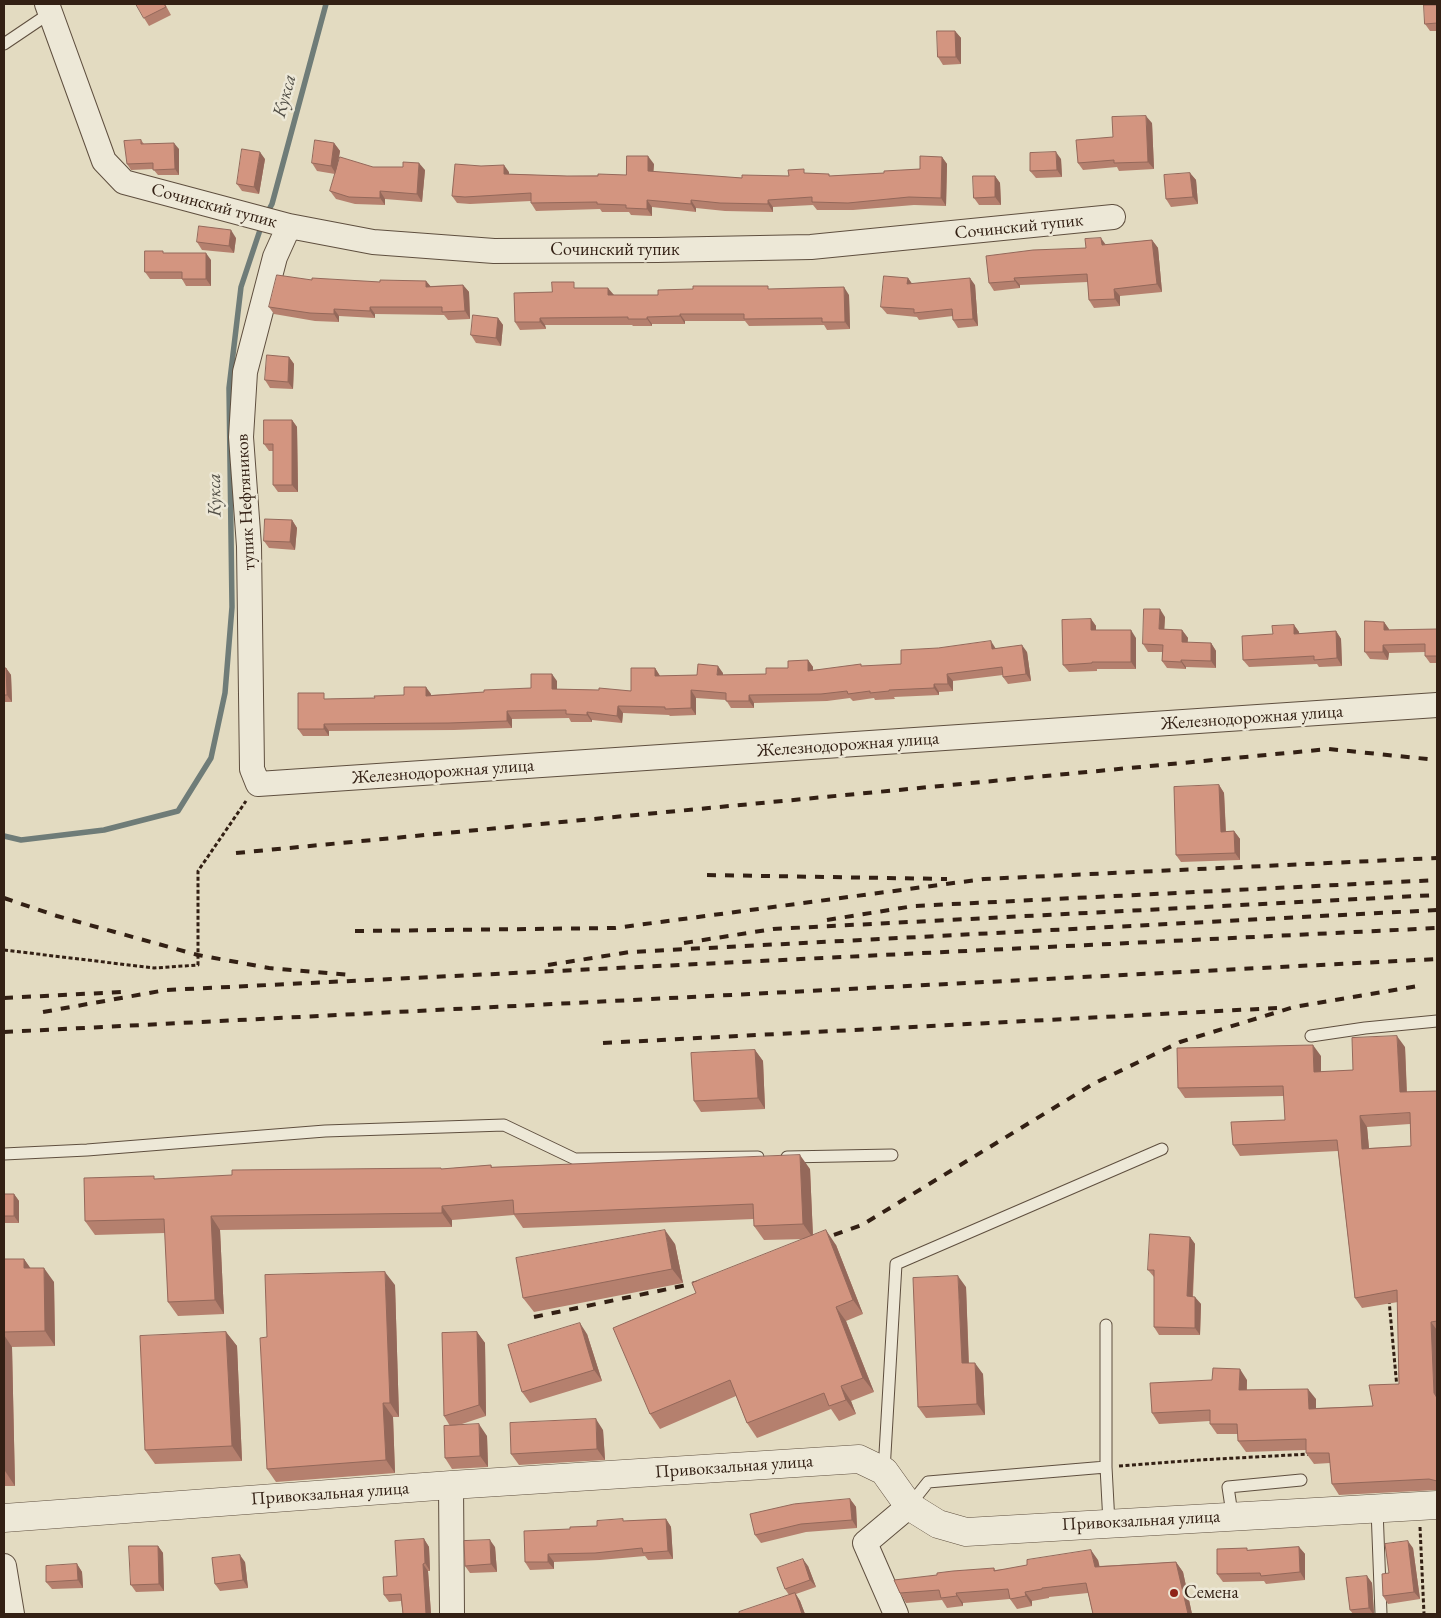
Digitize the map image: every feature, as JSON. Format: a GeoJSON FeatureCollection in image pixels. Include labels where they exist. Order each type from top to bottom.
{"type":"FeatureCollection","features":[{"type":"Feature","properties":{"kind":"street","name":"Сочинский тупик"},"geometry":{"type":"LineString","coordinates":[[48,8],[104,161],[124,182],[274,222],[373,242],[494,251],[811,247],[1113,217]]}},
{"type":"Feature","properties":{"kind":"street","name":"тупик Нефтяников"},"geometry":{"type":"LineString","coordinates":[[258,784],[252,769],[249,546],[242,437],[245,372],[274,257],[274,222]]}},
{"type":"Feature","properties":{"kind":"street","name":"Железнодорожная улица"},"geometry":{"type":"LineString","coordinates":[[258,784],[1437,705]]}},
{"type":"Feature","properties":{"kind":"street","name":"Привокзальная улица"},"geometry":{"type":"LineString","coordinates":[[4,1518],[451,1485],[859,1459],[884,1471],[909,1506],[938,1524],[966,1532],[1427,1506]]}},
{"type":"Feature","properties":{"kind":"street"},"geometry":{"type":"LineString","coordinates":[[451,1485],[452,1614]]}},
{"type":"Feature","properties":{"kind":"street"},"geometry":{"type":"LineString","coordinates":[[896,1614],[865,1543],[909,1506]]}},
{"type":"Feature","properties":{"kind":"street"},"geometry":{"type":"LineString","coordinates":[[4,1566],[12,1614]]}},
{"type":"Feature","properties":{"kind":"lane"},"geometry":{"type":"LineString","coordinates":[[4,44],[48,8]]}},
{"type":"Feature","properties":{"kind":"lane"},"geometry":{"type":"LineString","coordinates":[[1312,1036],[1365,1028],[1437,1021]]}},
{"type":"Feature","properties":{"kind":"lane"},"geometry":{"type":"LineString","coordinates":[[4,1154],[87,1150],[324,1131],[504,1125],[575,1159],[892,1155]]}},
{"type":"Feature","properties":{"kind":"lane"},"geometry":{"type":"LineString","coordinates":[[884,1471],[896,1264],[1162,1149]]}},
{"type":"Feature","properties":{"kind":"lane"},"geometry":{"type":"LineString","coordinates":[[1106,1325],[1106,1467],[1109,1523]]}},
{"type":"Feature","properties":{"kind":"lane"},"geometry":{"type":"LineString","coordinates":[[909,1506],[928,1482],[1106,1467]]}},
{"type":"Feature","properties":{"kind":"lane"},"geometry":{"type":"LineString","coordinates":[[1230,1516],[1231,1507],[1228,1486],[1301,1480]]}},
{"type":"Feature","properties":{"kind":"lane"},"geometry":{"type":"LineString","coordinates":[[1377,1508],[1381,1614]]}},
{"type":"Feature","properties":{"kind":"path"},"geometry":{"type":"LineString","coordinates":[[4,950],[154,968],[198,965],[198,871],[258,784]]}},
{"type":"Feature","properties":{"kind":"path"},"geometry":{"type":"LineString","coordinates":[[1389,1299],[1397,1394]]}},
{"type":"Feature","properties":{"kind":"path"},"geometry":{"type":"LineString","coordinates":[[1106,1467],[1317,1454]]}},
{"type":"Feature","properties":{"kind":"path"},"geometry":{"type":"LineString","coordinates":[[1424,1614],[1420,1529],[1427,1506]]}},
{"type":"Feature","properties":{"kind":"building"},"geometry":{"type":"Polygon","coordinates":[[[136,4],[164,4],[166,7],[144,18],[136,4]]]}},
{"type":"Feature","properties":{"kind":"building"},"geometry":{"type":"Polygon","coordinates":[[[1424,5],[1437,5],[1437,23],[1425,24],[1424,5]]]}},
{"type":"Feature","properties":{"kind":"building"},"geometry":{"type":"Polygon","coordinates":[[[937,31],[955,31],[956,57],[938,57],[937,31]]]}},
{"type":"Feature","properties":{"kind":"building"},"geometry":{"type":"Polygon","coordinates":[[[1146,116],[1148,162],[1114,163],[1114,160],[1078,163],[1076,140],[1113,137],[1112,117],[1146,116]]]}},
{"type":"Feature","properties":{"kind":"building"},"geometry":{"type":"Polygon","coordinates":[[[141,140],[141,144],[174,143],[175,169],[153,170],[153,163],[127,164],[124,141],[141,140]]]}},
{"type":"Feature","properties":{"kind":"building"},"geometry":{"type":"Polygon","coordinates":[[[315,140],[334,143],[331,166],[312,163],[315,140]]]}},
{"type":"Feature","properties":{"kind":"building"},"geometry":{"type":"Polygon","coordinates":[[[242,149],[260,152],[254,187],[237,184],[242,149]]]}},
{"type":"Feature","properties":{"kind":"building"},"geometry":{"type":"Polygon","coordinates":[[[1056,152],[1057,170],[1030,171],[1030,153],[1056,152]]]}},
{"type":"Feature","properties":{"kind":"building"},"geometry":{"type":"Polygon","coordinates":[[[627,156],[648,156],[648,171],[742,178],[742,175],[789,176],[788,170],[804,169],[804,173],[829,174],[829,176],[884,173],[884,171],[920,169],[920,156],[942,157],[941,198],[909,197],[848,203],[812,202],[812,197],[768,200],[768,204],[691,200],[691,204],[647,200],[647,209],[626,208],[626,205],[597,204],[597,202],[531,203],[531,193],[452,196],[455,164],[504,165],[504,174],[626,175],[627,156]]]}},
{"type":"Feature","properties":{"kind":"building"},"geometry":{"type":"Polygon","coordinates":[[[340,157],[373,167],[403,167],[403,162],[419,163],[417,194],[380,191],[380,198],[349,197],[330,191],[340,157]]]}},
{"type":"Feature","properties":{"kind":"building"},"geometry":{"type":"Polygon","coordinates":[[[1190,173],[1193,197],[1166,199],[1164,175],[1190,173]]]}},
{"type":"Feature","properties":{"kind":"building"},"geometry":{"type":"Polygon","coordinates":[[[973,176],[995,176],[995,197],[974,198],[973,176]]]}},
{"type":"Feature","properties":{"kind":"building"},"geometry":{"type":"Polygon","coordinates":[[[199,226],[231,230],[229,246],[197,242],[199,226]]]}},
{"type":"Feature","properties":{"kind":"building"},"geometry":{"type":"Polygon","coordinates":[[[1101,238],[1102,245],[1152,240],[1157,284],[1114,289],[1115,299],[1089,300],[1087,274],[1014,278],[1015,281],[989,283],[986,256],[1033,250],[1086,248],[1085,239],[1101,238]]]}},
{"type":"Feature","properties":{"kind":"building"},"geometry":{"type":"Polygon","coordinates":[[[145,251],[206,253],[206,279],[182,279],[182,272],[145,272],[145,251]]]}},
{"type":"Feature","properties":{"kind":"building"},"geometry":{"type":"Polygon","coordinates":[[[277,275],[312,280],[312,278],[380,282],[380,280],[426,281],[426,287],[463,285],[465,311],[442,312],[442,307],[370,307],[370,311],[334,309],[334,314],[310,313],[269,307],[277,275]]]}},
{"type":"Feature","properties":{"kind":"building"},"geometry":{"type":"Polygon","coordinates":[[[884,276],[908,278],[907,284],[970,278],[973,319],[953,320],[952,309],[914,313],[914,309],[881,307],[884,276]]]}},
{"type":"Feature","properties":{"kind":"building"},"geometry":{"type":"Polygon","coordinates":[[[552,282],[574,282],[574,288],[608,288],[608,295],[658,295],[658,290],[693,289],[693,286],[768,286],[768,289],[844,287],[845,322],[822,322],[822,318],[744,319],[744,314],[680,314],[680,316],[647,317],[647,319],[628,319],[628,317],[540,318],[540,322],[515,322],[514,293],[552,292],[552,282]]]}},
{"type":"Feature","properties":{"kind":"building"},"geometry":{"type":"Polygon","coordinates":[[[473,315],[498,318],[496,338],[471,335],[473,315]]]}},
{"type":"Feature","properties":{"kind":"building"},"geometry":{"type":"Polygon","coordinates":[[[267,355],[289,357],[288,382],[265,380],[267,355]]]}},
{"type":"Feature","properties":{"kind":"building"},"geometry":{"type":"Polygon","coordinates":[[[264,420],[292,420],[292,485],[273,485],[273,444],[264,444],[264,420]]]}},
{"type":"Feature","properties":{"kind":"building"},"geometry":{"type":"Polygon","coordinates":[[[265,519],[292,520],[290,542],[264,541],[265,519]]]}},
{"type":"Feature","properties":{"kind":"building"},"geometry":{"type":"Polygon","coordinates":[[[1144,609],[1160,609],[1159,629],[1182,630],[1182,642],[1211,643],[1211,661],[1162,661],[1163,645],[1143,644],[1144,609]]]}},
{"type":"Feature","properties":{"kind":"building"},"geometry":{"type":"Polygon","coordinates":[[[1091,619],[1091,630],[1131,630],[1131,662],[1092,662],[1063,665],[1062,620],[1091,619]]]}},
{"type":"Feature","properties":{"kind":"building"},"geometry":{"type":"Polygon","coordinates":[[[1365,621],[1384,622],[1384,630],[1437,629],[1437,656],[1425,656],[1425,644],[1383,645],[1383,652],[1365,652],[1365,621]]]}},
{"type":"Feature","properties":{"kind":"building"},"geometry":{"type":"Polygon","coordinates":[[[1294,625],[1294,634],[1336,631],[1337,658],[1314,660],[1314,656],[1243,660],[1242,636],[1273,634],[1272,626],[1294,625]]]}},
{"type":"Feature","properties":{"kind":"building"},"geometry":{"type":"Polygon","coordinates":[[[991,641],[992,649],[1022,645],[1026,674],[1003,677],[1002,667],[947,674],[948,684],[934,684],[934,688],[848,694],[847,691],[821,694],[749,695],[749,701],[726,701],[726,693],[691,690],[691,708],[665,709],[665,707],[618,706],[617,716],[587,712],[587,715],[566,714],[566,710],[507,711],[507,721],[324,724],[324,729],[298,729],[298,693],[324,693],[324,699],[375,698],[374,696],[404,695],[404,687],[426,687],[426,696],[484,692],[484,690],[531,688],[531,674],[552,674],[552,689],[599,690],[599,688],[631,691],[631,668],[655,668],[655,676],[697,675],[698,664],[718,666],[717,675],[766,674],[766,668],[788,668],[788,661],[808,660],[808,671],[861,664],[861,666],[901,664],[901,650],[938,648],[991,641]]]}},
{"type":"Feature","properties":{"kind":"building"},"geometry":{"type":"Polygon","coordinates":[[[4,668],[6,668],[7,695],[4,695],[4,668]]]}},
{"type":"Feature","properties":{"kind":"building"},"geometry":{"type":"Polygon","coordinates":[[[1219,785],[1221,832],[1234,831],[1235,853],[1176,855],[1174,787],[1219,785]]]}},
{"type":"Feature","properties":{"kind":"building"},"geometry":{"type":"Polygon","coordinates":[[[1397,1036],[1400,1092],[1437,1091],[1437,1321],[1431,1322],[1434,1393],[1437,1398],[1437,1481],[1429,1479],[1332,1484],[1329,1453],[1306,1453],[1306,1439],[1238,1441],[1237,1424],[1210,1424],[1210,1410],[1152,1413],[1150,1383],[1212,1380],[1213,1368],[1240,1369],[1239,1390],[1308,1389],[1309,1409],[1373,1406],[1369,1385],[1399,1384],[1397,1290],[1355,1298],[1337,1140],[1233,1145],[1231,1122],[1285,1120],[1283,1086],[1178,1088],[1177,1048],[1313,1045],[1314,1072],[1353,1070],[1352,1038],[1397,1036]],[[1410,1113],[1360,1116],[1362,1149],[1411,1146],[1410,1113]]]}},
{"type":"Feature","properties":{"kind":"building"},"geometry":{"type":"Polygon","coordinates":[[[755,1050],[758,1098],[694,1101],[691,1053],[755,1050]]]}},
{"type":"Feature","properties":{"kind":"building"},"geometry":{"type":"Polygon","coordinates":[[[800,1155],[803,1224],[754,1226],[753,1204],[514,1214],[513,1200],[442,1206],[442,1213],[211,1216],[215,1300],[168,1302],[164,1219],[85,1221],[84,1178],[154,1176],[154,1179],[232,1175],[232,1170],[441,1169],[491,1165],[491,1167],[800,1155]]]}},
{"type":"Feature","properties":{"kind":"building"},"geometry":{"type":"Polygon","coordinates":[[[4,1194],[14,1194],[14,1216],[4,1216],[4,1194]]]}},
{"type":"Feature","properties":{"kind":"building"},"geometry":{"type":"Polygon","coordinates":[[[665,1230],[672,1269],[523,1298],[516,1258],[665,1230]]]}},
{"type":"Feature","properties":{"kind":"building"},"geometry":{"type":"Polygon","coordinates":[[[826,1230],[853,1300],[836,1307],[863,1378],[841,1386],[846,1400],[829,1406],[824,1393],[747,1423],[730,1380],[650,1414],[613,1328],[696,1293],[692,1283],[826,1230]]]}},
{"type":"Feature","properties":{"kind":"building"},"geometry":{"type":"Polygon","coordinates":[[[1150,1234],[1190,1237],[1187,1296],[1195,1297],[1195,1328],[1154,1327],[1154,1270],[1148,1270],[1150,1234]]]}},
{"type":"Feature","properties":{"kind":"building"},"geometry":{"type":"Polygon","coordinates":[[[4,1259],[24,1259],[24,1268],[44,1268],[45,1331],[4,1332],[4,1259]]]}},
{"type":"Feature","properties":{"kind":"building"},"geometry":{"type":"Polygon","coordinates":[[[385,1272],[390,1403],[383,1403],[386,1460],[267,1469],[260,1338],[267,1337],[265,1275],[385,1272]]]}},
{"type":"Feature","properties":{"kind":"building"},"geometry":{"type":"Polygon","coordinates":[[[958,1276],[962,1363],[975,1363],[977,1404],[918,1407],[913,1278],[958,1276]]]}},
{"type":"Feature","properties":{"kind":"building"},"geometry":{"type":"Polygon","coordinates":[[[580,1323],[594,1370],[522,1392],[508,1345],[580,1323]]]}},
{"type":"Feature","properties":{"kind":"building"},"geometry":{"type":"Polygon","coordinates":[[[226,1332],[232,1446],[145,1450],[140,1336],[226,1332]]]}},
{"type":"Feature","properties":{"kind":"building"},"geometry":{"type":"Polygon","coordinates":[[[477,1332],[479,1405],[444,1416],[442,1333],[477,1332]]]}},
{"type":"Feature","properties":{"kind":"building"},"geometry":{"type":"Polygon","coordinates":[[[596,1419],[597,1449],[511,1454],[510,1423],[596,1419]]]}},
{"type":"Feature","properties":{"kind":"building"},"geometry":{"type":"Polygon","coordinates":[[[4,1424],[5,1471],[4,1471],[4,1424]]]}},
{"type":"Feature","properties":{"kind":"building"},"geometry":{"type":"Polygon","coordinates":[[[479,1424],[480,1456],[445,1458],[444,1426],[479,1424]]]}},
{"type":"Feature","properties":{"kind":"building"},"geometry":{"type":"Polygon","coordinates":[[[850,1499],[852,1520],[801,1524],[755,1535],[750,1514],[794,1504],[850,1499]]]}},
{"type":"Feature","properties":{"kind":"building"},"geometry":{"type":"Polygon","coordinates":[[[623,1519],[623,1521],[666,1519],[668,1551],[643,1553],[642,1548],[595,1553],[548,1554],[548,1562],[525,1562],[524,1531],[597,1526],[597,1521],[623,1519]]]}},
{"type":"Feature","properties":{"kind":"building"},"geometry":{"type":"Polygon","coordinates":[[[424,1539],[425,1563],[423,1564],[426,1614],[403,1614],[401,1594],[384,1595],[383,1577],[397,1576],[395,1541],[424,1539]]]}},
{"type":"Feature","properties":{"kind":"building"},"geometry":{"type":"Polygon","coordinates":[[[490,1540],[491,1564],[465,1566],[464,1541],[490,1540]]]}},
{"type":"Feature","properties":{"kind":"building"},"geometry":{"type":"Polygon","coordinates":[[[1408,1541],[1414,1592],[1383,1596],[1382,1574],[1389,1573],[1385,1544],[1408,1541]]]}},
{"type":"Feature","properties":{"kind":"building"},"geometry":{"type":"Polygon","coordinates":[[[129,1546],[158,1546],[159,1584],[131,1585],[129,1546]]]}},
{"type":"Feature","properties":{"kind":"building"},"geometry":{"type":"Polygon","coordinates":[[[1299,1547],[1300,1572],[1261,1576],[1260,1573],[1217,1574],[1217,1549],[1247,1548],[1247,1550],[1299,1547]]]}},
{"type":"Feature","properties":{"kind":"building"},"geometry":{"type":"Polygon","coordinates":[[[1091,1550],[1095,1567],[1176,1562],[1188,1614],[1093,1614],[1086,1583],[1042,1588],[1025,1592],[1026,1596],[1010,1599],[1008,1589],[956,1593],[957,1596],[941,1598],[939,1590],[900,1593],[894,1580],[937,1575],[937,1573],[953,1571],[994,1568],[994,1571],[1027,1565],[1027,1560],[1091,1550]]]}},
{"type":"Feature","properties":{"kind":"building"},"geometry":{"type":"Polygon","coordinates":[[[240,1555],[243,1580],[215,1584],[212,1558],[240,1555]]]}},
{"type":"Feature","properties":{"kind":"building"},"geometry":{"type":"Polygon","coordinates":[[[803,1559],[810,1580],[785,1589],[777,1568],[803,1559]]]}},
{"type":"Feature","properties":{"kind":"building"},"geometry":{"type":"Polygon","coordinates":[[[77,1564],[78,1580],[46,1582],[46,1566],[77,1564]]]}},
{"type":"Feature","properties":{"kind":"building"},"geometry":{"type":"Polygon","coordinates":[[[1367,1576],[1369,1608],[1350,1610],[1346,1578],[1367,1576]]]}},
{"type":"Feature","properties":{"kind":"building"},"geometry":{"type":"Polygon","coordinates":[[[795,1593],[802,1614],[739,1614],[739,1612],[795,1593]]]}},
{"type":"Feature","properties":{"kind":"waterway","name":"Кукса"},"geometry":{"type":"LineString","coordinates":[[266,215],[272,204],[326,4]]}},
{"type":"Feature","properties":{"kind":"waterway","name":"Кукса"},"geometry":{"type":"LineString","coordinates":[[4,836],[21,840],[104,830],[178,811],[211,758],[225,693],[232,607],[229,388],[241,287],[262,224]]}},
{"type":"Feature","properties":{"kind":"railway"},"geometry":{"type":"LineString","coordinates":[[236,853],[1329,749],[1437,760]]}},
{"type":"Feature","properties":{"kind":"railway"},"geometry":{"type":"LineString","coordinates":[[355,931],[615,928],[984,879],[1437,858]]}},
{"type":"Feature","properties":{"kind":"railway"},"geometry":{"type":"LineString","coordinates":[[707,875],[947,879]]}},
{"type":"Feature","properties":{"kind":"railway"},"geometry":{"type":"LineString","coordinates":[[827,920],[914,906],[1437,880]]}},
{"type":"Feature","properties":{"kind":"railway"},"geometry":{"type":"LineString","coordinates":[[684,943],[773,929],[1437,895]]}},
{"type":"Feature","properties":{"kind":"railway"},"geometry":{"type":"LineString","coordinates":[[4,898],[57,916],[198,955],[269,968],[350,975]]}},
{"type":"Feature","properties":{"kind":"railway"},"geometry":{"type":"LineString","coordinates":[[548,965],[630,952],[1437,910]]}},
{"type":"Feature","properties":{"kind":"railway"},"geometry":{"type":"LineString","coordinates":[[43,1012],[166,990],[1437,928]]}},
{"type":"Feature","properties":{"kind":"railway"},"geometry":{"type":"LineString","coordinates":[[4,1032],[1437,959]]}},
{"type":"Feature","properties":{"kind":"railway"},"geometry":{"type":"LineString","coordinates":[[817,1241],[862,1225],[1093,1084],[1180,1042],[1294,1007],[1418,986]]}},
{"type":"Feature","properties":{"kind":"railway"},"geometry":{"type":"LineString","coordinates":[[4,998],[121,992]]}},
{"type":"Feature","properties":{"kind":"railway"},"geometry":{"type":"LineString","coordinates":[[603,1043],[1277,1008]]}},
{"type":"Feature","properties":{"kind":"railway"},"geometry":{"type":"LineString","coordinates":[[534,1317],[706,1281]]}},
{"type":"Feature","properties":{"kind":"place","name":"Семена"},"geometry":{"type":"Point","coordinates":[1174,1593]}}]}
